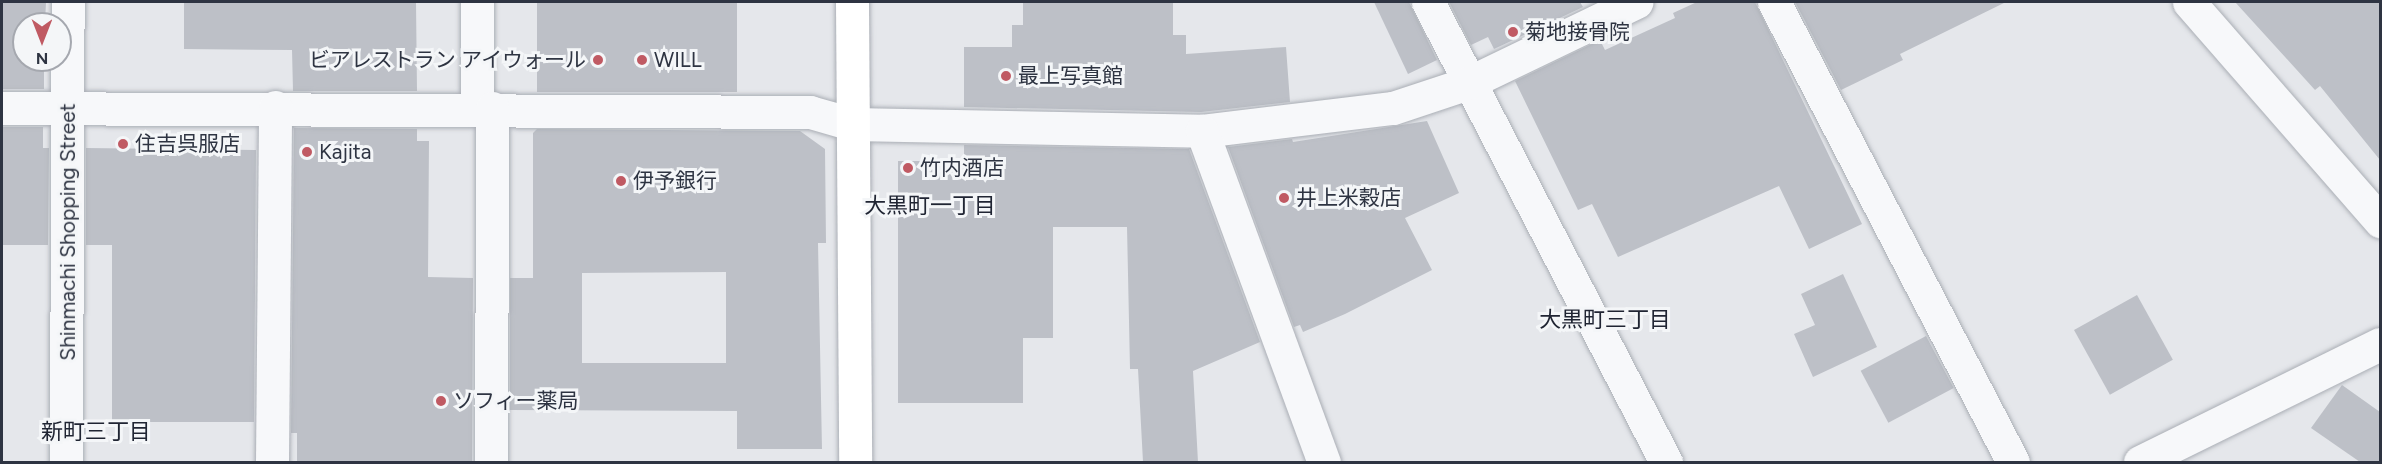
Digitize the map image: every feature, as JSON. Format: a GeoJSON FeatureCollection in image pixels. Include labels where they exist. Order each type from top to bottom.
{"type":"FeatureCollection","features":[{"type":"Feature","properties":{"kind":"street","name":"Shinmachi Shopping Street"},"geometry":{"type":"LineString","coordinates":[[66,462],[68,2]]}},
{"type":"Feature","properties":{"kind":"street"},"geometry":{"type":"LineString","coordinates":[[477,2],[485,108],[491,462]]}},
{"type":"Feature","properties":{"kind":"street"},"geometry":{"type":"LineString","coordinates":[[852,2],[855,462]]}},
{"type":"Feature","properties":{"kind":"street"},"geometry":{"type":"LineString","coordinates":[[1428,2],[1666,462]]}},
{"type":"Feature","properties":{"kind":"street"},"geometry":{"type":"LineString","coordinates":[[2,108],[69,110],[275,107],[485,108],[810,112],[852,124],[1202,131],[1393,108],[1468,83],[1636,2]]}},
{"type":"Feature","properties":{"kind":"street"},"geometry":{"type":"LineString","coordinates":[[1774,2],[2013,462]]}},
{"type":"Feature","properties":{"kind":"street"},"geometry":{"type":"LineString","coordinates":[[2189,2],[2380,221]]}},
{"type":"Feature","properties":{"kind":"street"},"geometry":{"type":"LineString","coordinates":[[272,462],[275,107]]}},
{"type":"Feature","properties":{"kind":"street"},"geometry":{"type":"LineString","coordinates":[[1202,131],[1324,462]]}},
{"type":"Feature","properties":{"kind":"street"},"geometry":{"type":"LineString","coordinates":[[2140,462],[2380,344]]}},
{"type":"Feature","properties":{"kind":"building"},"geometry":{"type":"Polygon","coordinates":[[[2,2],[46,2],[46,12],[12,12],[12,72],[44,72],[44,89],[2,89],[2,2]]]}},
{"type":"Feature","properties":{"kind":"building"},"geometry":{"type":"Polygon","coordinates":[[[184,2],[416,2],[417,91],[293,91],[292,50],[184,49],[184,2]]]}},
{"type":"Feature","properties":{"kind":"building"},"geometry":{"type":"Polygon","coordinates":[[[537,2],[737,2],[737,92],[537,92],[537,2]]]}},
{"type":"Feature","properties":{"kind":"building"},"geometry":{"type":"Polygon","coordinates":[[[1023,2],[1173,2],[1173,35],[1186,35],[1186,54],[1286,47],[1290,102],[1201,112],[964,107],[964,47],[1012,47],[1012,25],[1023,25],[1023,2]]]}},
{"type":"Feature","properties":{"kind":"building"},"geometry":{"type":"Polygon","coordinates":[[[1374,2],[1409,2],[1437,60],[1408,74],[1374,2]]]}},
{"type":"Feature","properties":{"kind":"building","name":"菊地接骨院"},"geometry":{"type":"Polygon","coordinates":[[[1449,2],[1580,2],[1583,7],[1494,49],[1488,37],[1471,45],[1449,2]]]}},
{"type":"Feature","properties":{"kind":"building"},"geometry":{"type":"Polygon","coordinates":[[[1697,2],[1755,2],[1862,224],[1809,249],[1779,186],[1618,257],[1592,204],[1578,210],[1515,81],[1600,40],[1605,50],[1675,18],[1673,13],[1697,2]]]}},
{"type":"Feature","properties":{"kind":"building"},"geometry":{"type":"Polygon","coordinates":[[[1795,2],[2006,2],[1900,54],[1903,60],[1841,90],[1795,2]]]}},
{"type":"Feature","properties":{"kind":"building"},"geometry":{"type":"Polygon","coordinates":[[[2235,2],[2380,2],[2380,160],[2320,86],[2315,90],[2235,2]]]}},
{"type":"Feature","properties":{"kind":"building"},"geometry":{"type":"Polygon","coordinates":[[[1427,121],[1459,193],[1405,218],[1432,270],[1345,314],[1303,332],[1300,325],[1294,327],[1228,147],[1292,139],[1293,142],[1427,121]]]}},
{"type":"Feature","properties":{"kind":"building"},"geometry":{"type":"Polygon","coordinates":[[[2,127],[43,127],[43,148],[49,148],[48,245],[2,245],[2,127]]]}},
{"type":"Feature","properties":{"kind":"building"},"geometry":{"type":"Polygon","coordinates":[[[294,128],[417,129],[417,141],[429,141],[428,277],[473,278],[472,462],[297,462],[297,433],[291,433],[294,128]]]}},
{"type":"Feature","properties":{"kind":"building"},"geometry":{"type":"Polygon","coordinates":[[[537,129],[800,131],[825,149],[826,243],[818,243],[822,449],[737,449],[737,411],[510,410],[510,278],[533,278],[533,133],[537,129]],[[726,272],[582,273],[582,363],[726,363],[726,272]]]}},
{"type":"Feature","properties":{"kind":"building"},"geometry":{"type":"Polygon","coordinates":[[[964,145],[1189,149],[1260,342],[1193,371],[1198,462],[1143,462],[1138,369],[1130,369],[1127,227],[1053,227],[1053,338],[1023,338],[1023,403],[898,403],[898,161],[964,161],[964,145]]]}},
{"type":"Feature","properties":{"kind":"building"},"geometry":{"type":"Polygon","coordinates":[[[86,148],[256,150],[254,422],[112,422],[112,245],[86,245],[86,148]]]}},
{"type":"Feature","properties":{"kind":"building"},"geometry":{"type":"Polygon","coordinates":[[[1843,274],[1877,347],[1813,377],[1794,334],[1815,325],[1801,294],[1843,274]]]}},
{"type":"Feature","properties":{"kind":"building"},"geometry":{"type":"Polygon","coordinates":[[[2137,295],[2173,360],[2110,395],[2074,330],[2137,295]]]}},
{"type":"Feature","properties":{"kind":"building"},"geometry":{"type":"Polygon","coordinates":[[[1926,336],[1954,388],[1888,423],[1861,371],[1926,336]]]}},
{"type":"Feature","properties":{"kind":"building"},"geometry":{"type":"Polygon","coordinates":[[[2342,385],[2380,412],[2380,462],[2360,462],[2311,428],[2342,385]]]}},
{"type":"Feature","properties":{"kind":"place","name":"菊地接骨院"},"geometry":{"type":"Point","coordinates":[1513,32]}},
{"type":"Feature","properties":{"kind":"place","name":"ビアレストラン アイウォール"},"geometry":{"type":"Point","coordinates":[598,60]}},
{"type":"Feature","properties":{"kind":"place","name":"WILL"},"geometry":{"type":"Point","coordinates":[642,60]}},
{"type":"Feature","properties":{"kind":"place","name":"最上写真館"},"geometry":{"type":"Point","coordinates":[1006,76]}},
{"type":"Feature","properties":{"kind":"place","name":"住吉呉服店"},"geometry":{"type":"Point","coordinates":[123,144]}},
{"type":"Feature","properties":{"kind":"place","name":"Kajita"},"geometry":{"type":"Point","coordinates":[307,152]}},
{"type":"Feature","properties":{"kind":"place","name":"竹内酒店"},"geometry":{"type":"Point","coordinates":[908,168]}},
{"type":"Feature","properties":{"kind":"place","name":"伊予銀行"},"geometry":{"type":"Point","coordinates":[621,181]}},
{"type":"Feature","properties":{"kind":"place","name":"井上米穀店"},"geometry":{"type":"Point","coordinates":[1284,198]}},
{"type":"Feature","properties":{"kind":"place","name":"ソフィー薬局"},"geometry":{"type":"Point","coordinates":[441,401]}},
{"type":"Feature","properties":{"kind":"district","name":"大黒町一丁目"},"geometry":{"type":"Point","coordinates":[930,206]}},
{"type":"Feature","properties":{"kind":"district","name":"大黒町三丁目"},"geometry":{"type":"Point","coordinates":[1605,320]}},
{"type":"Feature","properties":{"kind":"district","name":"新町三丁目"},"geometry":{"type":"Point","coordinates":[96,432]}}]}
